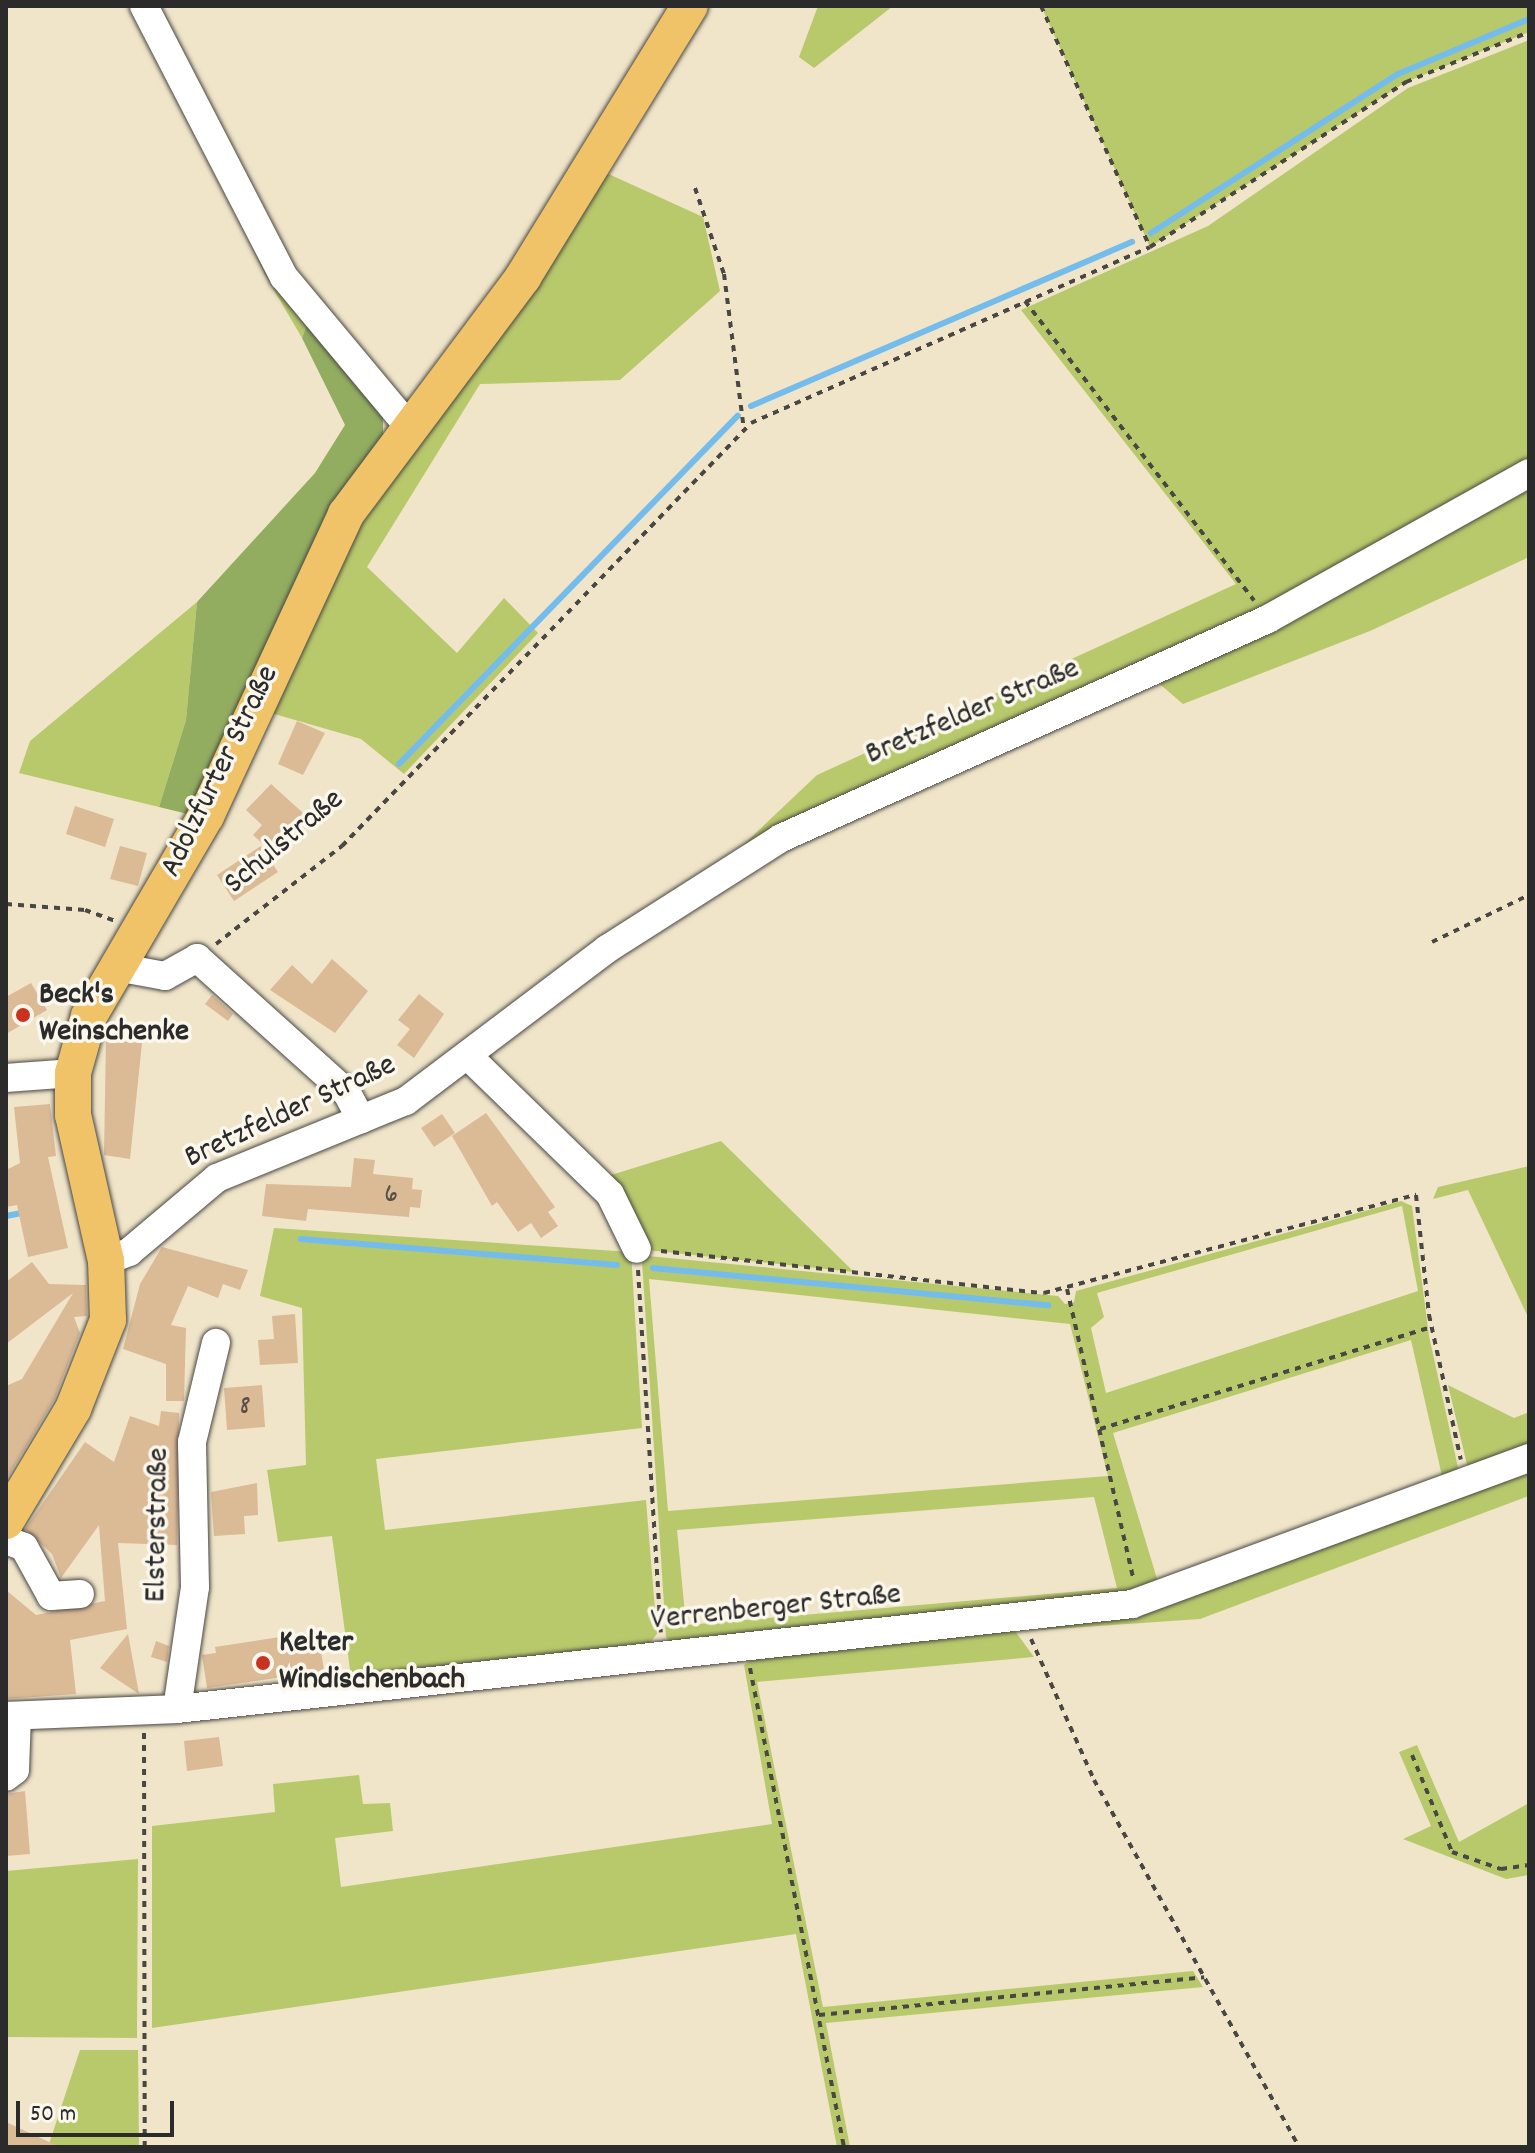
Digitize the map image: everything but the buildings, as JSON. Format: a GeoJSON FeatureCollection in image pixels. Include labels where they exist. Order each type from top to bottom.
{"type":"FeatureCollection","features":[{"type":"Feature","properties":{"kind":"main road","name":"Adolzfurter Straße"},"geometry":{"type":"LineString","coordinates":[[6,1521],[97,1363],[111,1295],[106,1261],[79,1158],[73,1073],[89,1016],[206,816],[346,514],[408,426],[523,277],[690,6]]}},
{"type":"Feature","properties":{"kind":"street"},"geometry":{"type":"LineString","coordinates":[[144,6],[284,277],[408,426]]}},
{"type":"Feature","properties":{"kind":"street","name":"Bretzfelder Straße"},"geometry":{"type":"LineString","coordinates":[[106,1261],[129,1252],[217,1178],[406,1101],[607,949],[781,838],[1268,619],[1529,473]]}},
{"type":"Feature","properties":{"kind":"street"},"geometry":{"type":"LineString","coordinates":[[116,967],[165,976],[197,958],[347,1093],[361,1119]]}},
{"type":"Feature","properties":{"kind":"street"},"geometry":{"type":"LineString","coordinates":[[468,1056],[610,1194],[637,1249]]}},
{"type":"Feature","properties":{"kind":"street"},"geometry":{"type":"LineString","coordinates":[[6,1078],[73,1073]]}},
{"type":"Feature","properties":{"kind":"street","name":"Elsterstraße"},"geometry":{"type":"LineString","coordinates":[[177,1709],[195,1587],[192,1442],[216,1343]]}},
{"type":"Feature","properties":{"kind":"street","name":"Verrenberger Straße"},"geometry":{"type":"LineString","coordinates":[[12,1716],[177,1709],[1022,1619],[1132,1604],[1529,1458]]}},
{"type":"Feature","properties":{"kind":"street"},"geometry":{"type":"LineString","coordinates":[[6,1540],[24,1547],[51,1596],[80,1594]]}},
{"type":"Feature","properties":{"kind":"street"},"geometry":{"type":"LineString","coordinates":[[6,1777],[15,1770],[12,1716]]}},
{"type":"Feature","properties":{"kind":"path"},"geometry":{"type":"LineString","coordinates":[[1041,6],[1150,247]]}},
{"type":"Feature","properties":{"kind":"path"},"geometry":{"type":"LineString","coordinates":[[695,188],[724,274],[744,431],[1025,301],[1150,247],[1406,82],[1529,32]]}},
{"type":"Feature","properties":{"kind":"path"},"geometry":{"type":"LineString","coordinates":[[1025,301],[1268,619]]}},
{"type":"Feature","properties":{"kind":"path","name":"Schulstraße"},"geometry":{"type":"LineString","coordinates":[[197,958],[342,846],[744,431]]}},
{"type":"Feature","properties":{"kind":"path"},"geometry":{"type":"LineString","coordinates":[[1432,942],[1529,895]]}},
{"type":"Feature","properties":{"kind":"path"},"geometry":{"type":"LineString","coordinates":[[6,904],[85,910],[140,929]]}},
{"type":"Feature","properties":{"kind":"path"},"geometry":{"type":"LineString","coordinates":[[662,1655],[637,1249],[1044,1293],[1416,1195],[1431,1327],[1465,1483]]}},
{"type":"Feature","properties":{"kind":"path"},"geometry":{"type":"LineString","coordinates":[[1067,1289],[1100,1429],[1132,1604]]}},
{"type":"Feature","properties":{"kind":"path"},"geometry":{"type":"LineString","coordinates":[[1100,1429],[1431,1327]]}},
{"type":"Feature","properties":{"kind":"path"},"geometry":{"type":"LineString","coordinates":[[1022,1619],[1094,1780],[1299,2147]]}},
{"type":"Feature","properties":{"kind":"path"},"geometry":{"type":"LineString","coordinates":[[746,1646],[844,2147]]}},
{"type":"Feature","properties":{"kind":"path"},"geometry":{"type":"LineString","coordinates":[[144,1711],[145,2147]]}},
{"type":"Feature","properties":{"kind":"path"},"geometry":{"type":"LineString","coordinates":[[1412,1755],[1452,1852],[1501,1869],[1529,1865]]}},
{"type":"Feature","properties":{"kind":"path"},"geometry":{"type":"LineString","coordinates":[[819,2015],[1204,1977]]}},
{"type":"Feature","properties":{"kind":"green space"},"geometry":{"type":"Polygon","coordinates":[[[818,6],[893,6],[814,68],[799,57],[818,6]]]}},
{"type":"Feature","properties":{"kind":"green space"},"geometry":{"type":"Polygon","coordinates":[[[1041,6],[1529,6],[1529,32],[1406,82],[1150,247],[1041,6]]]}},
{"type":"Feature","properties":{"kind":"green space"},"geometry":{"type":"Polygon","coordinates":[[[1529,40],[1529,557],[1370,631],[1183,704],[1148,674],[703,883],[817,775],[1236,584],[1021,310],[1208,226],[1408,88],[1529,40]]]}},
{"type":"Feature","properties":{"kind":"green space"},"geometry":{"type":"Polygon","coordinates":[[[167,62],[308,322],[302,338],[264,273],[167,62]]]}},
{"type":"Feature","properties":{"kind":"green space"},"geometry":{"type":"Polygon","coordinates":[[[602,171],[703,217],[720,291],[620,380],[480,384],[367,567],[457,653],[504,598],[538,633],[404,774],[361,739],[264,711],[357,516],[602,171]]]}},
{"type":"Feature","properties":{"kind":"green space"},"geometry":{"type":"Polygon","coordinates":[[[308,322],[383,417],[383,440],[196,816],[159,807],[186,720],[197,602],[315,473],[345,425],[302,338],[308,322]]]}},
{"type":"Feature","properties":{"kind":"green space"},"geometry":{"type":"Polygon","coordinates":[[[197,602],[186,720],[159,807],[19,773],[30,741],[197,602]]]}},
{"type":"Feature","properties":{"kind":"green space"},"geometry":{"type":"Polygon","coordinates":[[[721,1141],[854,1272],[637,1249],[595,1180],[721,1141]]]}},
{"type":"Feature","properties":{"kind":"green space"},"geometry":{"type":"Polygon","coordinates":[[[1529,1166],[1529,1319],[1468,1190],[1433,1199],[1438,1187],[1529,1166]]]}},
{"type":"Feature","properties":{"kind":"green space"},"geometry":{"type":"Polygon","coordinates":[[[1401,1201],[1412,1206],[1429,1336],[1459,1472],[1125,1597],[673,1646],[666,1637],[642,1261],[648,1256],[1058,1296],[1065,1304],[1074,1302],[1076,1291],[1401,1201]],[[1402,1206],[1097,1293],[1104,1317],[1091,1328],[1106,1393],[1418,1291],[1402,1206]],[[649,1279],[668,1511],[1108,1476],[1070,1324],[649,1279]],[[1411,1340],[1113,1433],[1158,1582],[1442,1476],[1411,1340]],[[1094,1497],[677,1530],[686,1625],[1117,1588],[1094,1497]]]}},
{"type":"Feature","properties":{"kind":"green space"},"geometry":{"type":"Polygon","coordinates":[[[274,1228],[631,1252],[642,1428],[376,1459],[385,1530],[646,1500],[657,1634],[645,1649],[352,1684],[332,1536],[278,1542],[267,1470],[306,1465],[302,1308],[260,1296],[274,1228]]]}},
{"type":"Feature","properties":{"kind":"green space"},"geometry":{"type":"Polygon","coordinates":[[[1448,1385],[1514,1418],[1529,1412],[1529,1450],[1469,1473],[1448,1385]]]}},
{"type":"Feature","properties":{"kind":"green space"},"geometry":{"type":"Polygon","coordinates":[[[1529,1467],[1529,1496],[1200,1619],[1039,1630],[1529,1467]]]}},
{"type":"Feature","properties":{"kind":"green space"},"geometry":{"type":"Polygon","coordinates":[[[1013,1628],[1034,1657],[757,1682],[823,2007],[1193,1971],[1203,1987],[826,2023],[850,2147],[837,2147],[796,1934],[152,2028],[152,1826],[275,1812],[273,1784],[359,1775],[363,1804],[390,1803],[393,1831],[335,1838],[341,1887],[772,1824],[744,1665],[762,1653],[1013,1628]]]}},
{"type":"Feature","properties":{"kind":"green space"},"geometry":{"type":"Polygon","coordinates":[[[1417,1745],[1459,1842],[1529,1803],[1529,1875],[1506,1879],[1403,1839],[1431,1826],[1399,1752],[1417,1745]]]}},
{"type":"Feature","properties":{"kind":"green space"},"geometry":{"type":"Polygon","coordinates":[[[138,1859],[137,2038],[6,2037],[6,1871],[138,1859]]]}},
{"type":"Feature","properties":{"kind":"green space"},"geometry":{"type":"Polygon","coordinates":[[[80,2050],[138,2050],[139,2147],[48,2147],[80,2050]]]}},
{"type":"Feature","properties":{"kind":"waterway"},"geometry":{"type":"LineString","coordinates":[[1151,233],[1398,74],[1529,19]]}},
{"type":"Feature","properties":{"kind":"waterway"},"geometry":{"type":"LineString","coordinates":[[751,406],[1132,242]]}},
{"type":"Feature","properties":{"kind":"waterway"},"geometry":{"type":"LineString","coordinates":[[399,764],[738,416]]}},
{"type":"Feature","properties":{"kind":"waterway"},"geometry":{"type":"LineString","coordinates":[[6,1216],[26,1212]]}},
{"type":"Feature","properties":{"kind":"waterway"},"geometry":{"type":"LineString","coordinates":[[301,1239],[617,1265]]}},
{"type":"Feature","properties":{"kind":"waterway"},"geometry":{"type":"LineString","coordinates":[[653,1268],[1048,1305]]}},
{"type":"Feature","properties":{"kind":"place","name":"Beck's Weinschenke"},"geometry":{"type":"Point","coordinates":[23,1015]}},
{"type":"Feature","properties":{"kind":"place","name":"Kelter Windischenbach"},"geometry":{"type":"Point","coordinates":[263,1663]}}]}
